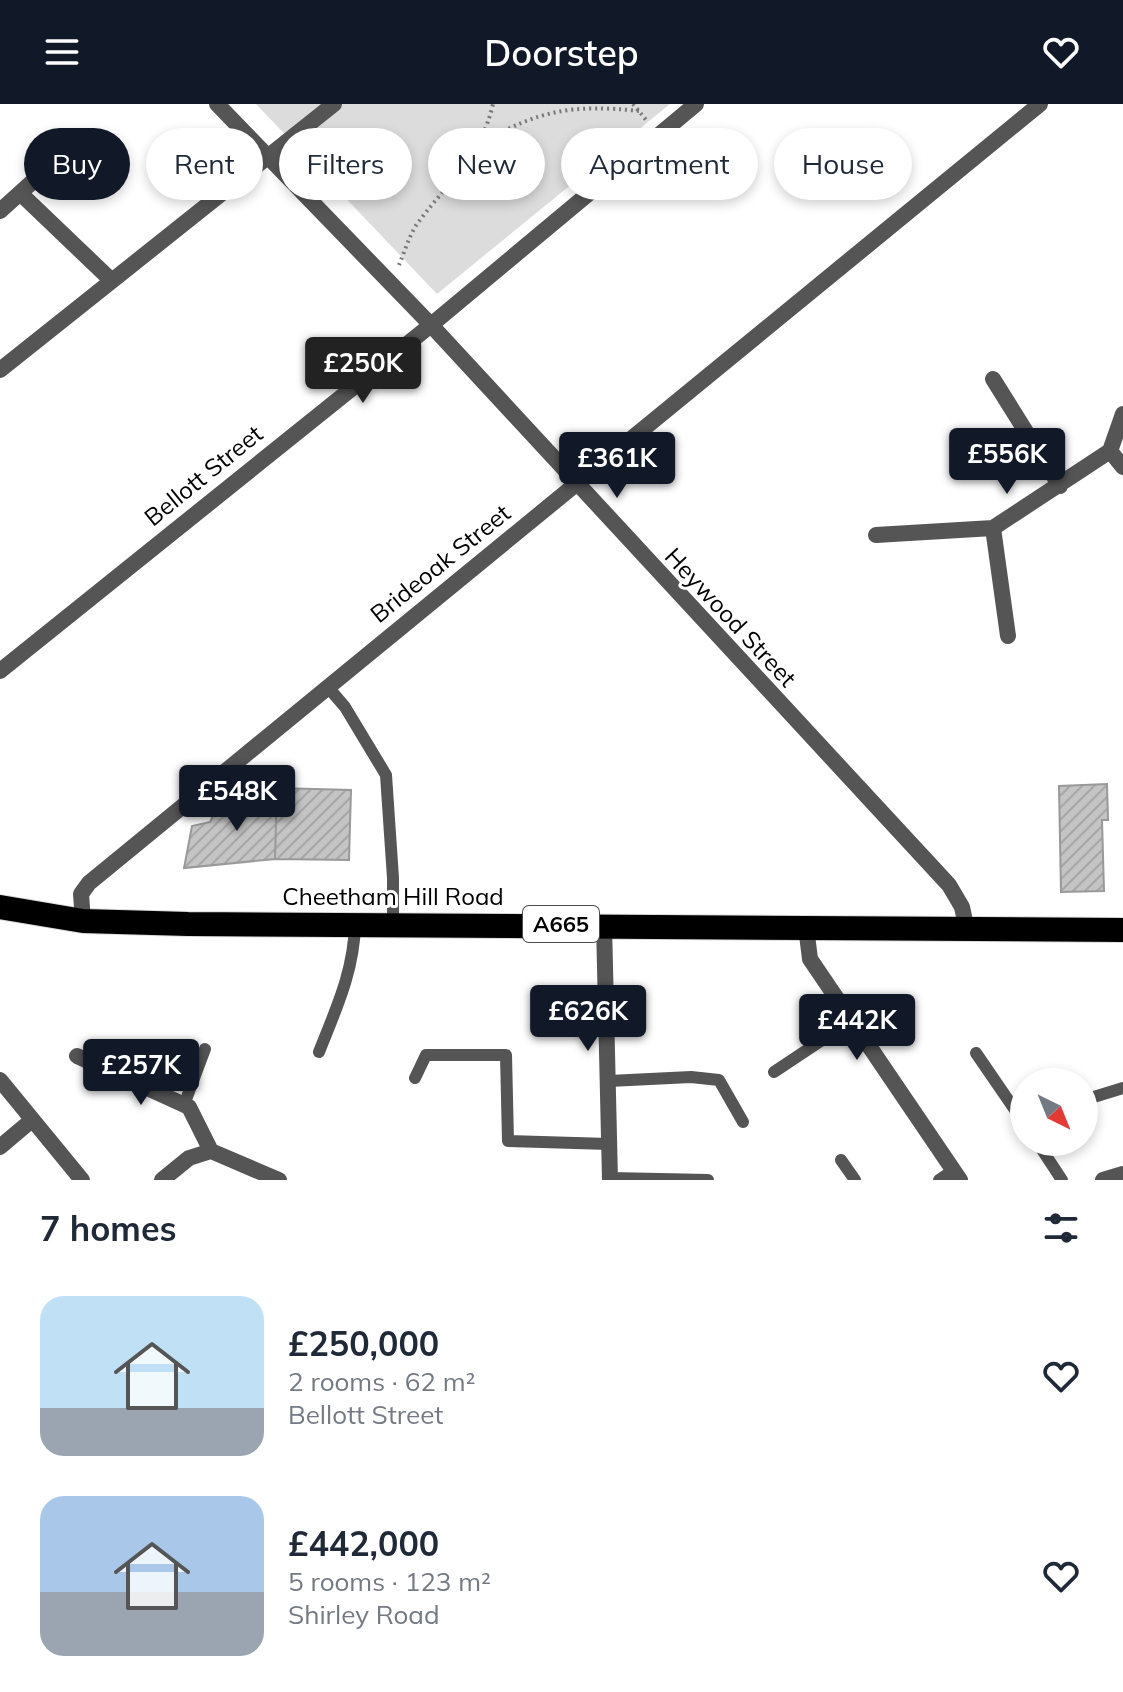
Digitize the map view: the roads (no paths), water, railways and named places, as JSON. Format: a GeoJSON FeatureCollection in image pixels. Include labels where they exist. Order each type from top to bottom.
{"type":"FeatureCollection","features":[{"type":"Feature","properties":{"kind":"highway","name":"Cheetham Hill Road"},"geometry":{"type":"LineString","coordinates":[[0,907],[83,921],[966,926],[1123,930]]}},
{"type":"Feature","properties":{"kind":"street","name":"Heywood Street"},"geometry":{"type":"LineString","coordinates":[[217,104],[431,325],[574,484],[949,885],[962,907],[966,926]]}},
{"type":"Feature","properties":{"kind":"street"},"geometry":{"type":"LineString","coordinates":[[0,370],[334,104]]}},
{"type":"Feature","properties":{"kind":"street","name":"Bellott Street"},"geometry":{"type":"LineString","coordinates":[[0,671],[431,325],[696,104]]}},
{"type":"Feature","properties":{"kind":"street","name":"Brideoak Street"},"geometry":{"type":"LineString","coordinates":[[83,921],[84,888],[1040,104]]}},
{"type":"Feature","properties":{"kind":"street"},"geometry":{"type":"LineString","coordinates":[[0,211],[24,189]]}},
{"type":"Feature","properties":{"kind":"street"},"geometry":{"type":"LineString","coordinates":[[20,193],[112,281]]}},
{"type":"Feature","properties":{"kind":"street"},"geometry":{"type":"LineString","coordinates":[[993,379],[1060,486]]}},
{"type":"Feature","properties":{"kind":"street"},"geometry":{"type":"LineString","coordinates":[[876,535],[993,528],[1110,451],[1123,414]]}},
{"type":"Feature","properties":{"kind":"street"},"geometry":{"type":"LineString","coordinates":[[1110,451],[1123,467]]}},
{"type":"Feature","properties":{"kind":"street"},"geometry":{"type":"LineString","coordinates":[[993,528],[1008,636]]}},
{"type":"Feature","properties":{"kind":"street"},"geometry":{"type":"LineString","coordinates":[[604,924],[610,1179]]}},
{"type":"Feature","properties":{"kind":"street"},"geometry":{"type":"LineString","coordinates":[[806,927],[808,954],[957,1175]]}},
{"type":"Feature","properties":{"kind":"street"},"geometry":{"type":"LineString","coordinates":[[77,1056],[184,1105],[193,1112],[211,1151]]}},
{"type":"Feature","properties":{"kind":"street"},"geometry":{"type":"LineString","coordinates":[[0,1080],[82,1180]]}},
{"type":"Feature","properties":{"kind":"street"},"geometry":{"type":"LineString","coordinates":[[0,1147],[32,1120]]}},
{"type":"Feature","properties":{"kind":"street"},"geometry":{"type":"LineString","coordinates":[[162,1180],[189,1158],[211,1151],[279,1180]]}},
{"type":"Feature","properties":{"kind":"street"},"geometry":{"type":"LineString","coordinates":[[1103,1180],[1123,1174]]}},
{"type":"Feature","properties":{"kind":"lane"},"geometry":{"type":"LineString","coordinates":[[327,686],[345,707],[386,775],[393,924]]}},
{"type":"Feature","properties":{"kind":"lane"},"geometry":{"type":"LineString","coordinates":[[319,1052],[355,955],[355,924]]}},
{"type":"Feature","properties":{"kind":"lane"},"geometry":{"type":"LineString","coordinates":[[774,1072],[852,1020]]}},
{"type":"Feature","properties":{"kind":"lane"},"geometry":{"type":"LineString","coordinates":[[184,1105],[205,1049]]}},
{"type":"Feature","properties":{"kind":"lane"},"geometry":{"type":"LineString","coordinates":[[976,1053],[1010,1101]]}},
{"type":"Feature","properties":{"kind":"lane"},"geometry":{"type":"LineString","coordinates":[[415,1078],[426,1055],[506,1055],[508,1141],[609,1144]]}},
{"type":"Feature","properties":{"kind":"lane"},"geometry":{"type":"LineString","coordinates":[[609,1081],[691,1077],[719,1080],[743,1122]]}},
{"type":"Feature","properties":{"kind":"lane"},"geometry":{"type":"LineString","coordinates":[[1098,1096],[1123,1088]]}},
{"type":"Feature","properties":{"kind":"lane"},"geometry":{"type":"LineString","coordinates":[[1046,1156],[1062,1180]]}},
{"type":"Feature","properties":{"kind":"lane"},"geometry":{"type":"LineString","coordinates":[[841,1160],[855,1180]]}},
{"type":"Feature","properties":{"kind":"lane"},"geometry":{"type":"LineString","coordinates":[[939,1180],[957,1175]]}},
{"type":"Feature","properties":{"kind":"lane"},"geometry":{"type":"LineString","coordinates":[[610,1179],[708,1180]]}}]}
